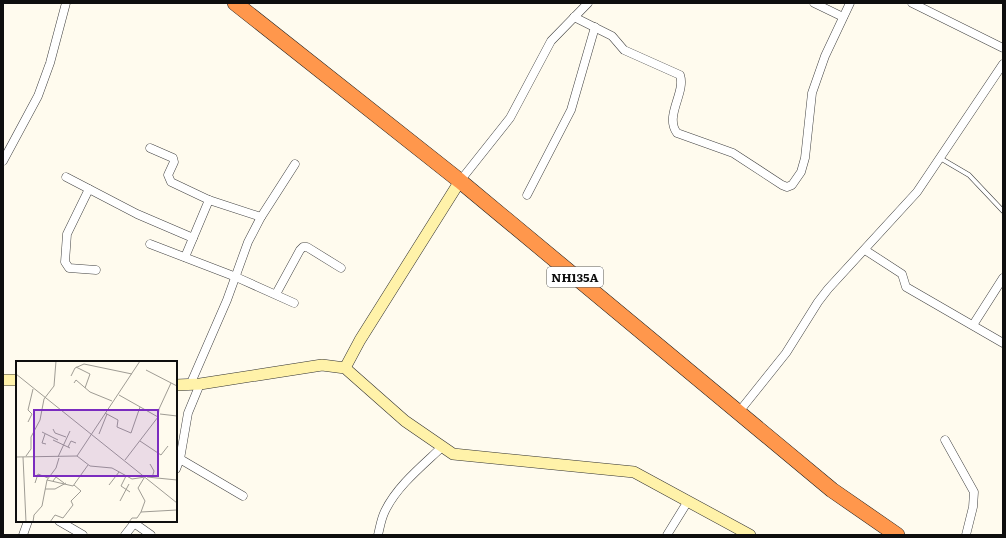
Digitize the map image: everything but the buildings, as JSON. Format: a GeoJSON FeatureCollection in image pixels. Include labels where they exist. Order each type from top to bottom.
{"type":"FeatureCollection","features":[{"type":"Feature","properties":{"kind":"highway","name":"NH135A"},"geometry":{"type":"LineString","coordinates":[[235,3],[460,181],[832,490],[897,535]]}},
{"type":"Feature","properties":{"kind":"main road"},"geometry":{"type":"LineString","coordinates":[[345,368],[360,340],[460,181]]}},
{"type":"Feature","properties":{"kind":"main road"},"geometry":{"type":"LineString","coordinates":[[177,385],[195,385],[322,365],[345,368],[405,421],[453,454],[634,472],[746,534]]}},
{"type":"Feature","properties":{"kind":"main road"},"geometry":{"type":"LineString","coordinates":[[3,380],[16,380]]}},
{"type":"Feature","properties":{"kind":"street"},"geometry":{"type":"LineString","coordinates":[[3,161],[38,96],[50,63],[66,3]]}},
{"type":"Feature","properties":{"kind":"street"},"geometry":{"type":"LineString","coordinates":[[460,181],[510,118],[551,41],[588,3]]}},
{"type":"Feature","properties":{"kind":"street"},"geometry":{"type":"LineString","coordinates":[[814,3],[843,17]]}},
{"type":"Feature","properties":{"kind":"street"},"geometry":{"type":"LineString","coordinates":[[574,17],[612,36],[624,50],[680,75],[681,83],[673,120],[674,129],[677,133],[733,153],[787,187],[792,185],[801,172],[805,158],[812,93],[825,56],[850,3]]}},
{"type":"Feature","properties":{"kind":"street"},"geometry":{"type":"LineString","coordinates":[[912,3],[1003,48]]}},
{"type":"Feature","properties":{"kind":"street"},"geometry":{"type":"LineString","coordinates":[[527,195],[569,115],[595,27]]}},
{"type":"Feature","properties":{"kind":"street"},"geometry":{"type":"LineString","coordinates":[[738,413],[786,353],[818,302],[917,192],[932,173],[940,158],[1003,64]]}},
{"type":"Feature","properties":{"kind":"street"},"geometry":{"type":"LineString","coordinates":[[150,148],[173,158],[173,164],[168,175],[171,182],[210,200],[261,217]]}},
{"type":"Feature","properties":{"kind":"street"},"geometry":{"type":"LineString","coordinates":[[177,467],[180,460],[195,385],[248,242],[261,217],[294,164]]}},
{"type":"Feature","properties":{"kind":"street"},"geometry":{"type":"LineString","coordinates":[[66,177],[137,214],[193,238]]}},
{"type":"Feature","properties":{"kind":"street"},"geometry":{"type":"LineString","coordinates":[[89,189],[67,234],[65,262],[69,268],[96,270]]}},
{"type":"Feature","properties":{"kind":"street"},"geometry":{"type":"LineString","coordinates":[[185,257],[210,200]]}},
{"type":"Feature","properties":{"kind":"street"},"geometry":{"type":"LineString","coordinates":[[150,244],[236,277],[294,303]]}},
{"type":"Feature","properties":{"kind":"street"},"geometry":{"type":"LineString","coordinates":[[276,294],[303,247],[307,247],[342,268]]}},
{"type":"Feature","properties":{"kind":"street"},"geometry":{"type":"LineString","coordinates":[[865,250],[902,274],[906,287],[1003,343]]}},
{"type":"Feature","properties":{"kind":"street"},"geometry":{"type":"LineString","coordinates":[[973,325],[1000,290],[1003,278]]}},
{"type":"Feature","properties":{"kind":"street"},"geometry":{"type":"LineString","coordinates":[[945,440],[974,492],[974,507],[966,535]]}},
{"type":"Feature","properties":{"kind":"street"},"geometry":{"type":"LineString","coordinates":[[378,535],[384,513],[396,494],[445,449]]}},
{"type":"Feature","properties":{"kind":"street"},"geometry":{"type":"LineString","coordinates":[[180,460],[243,496]]}},
{"type":"Feature","properties":{"kind":"street"},"geometry":{"type":"LineString","coordinates":[[667,535],[688,501]]}},
{"type":"Feature","properties":{"kind":"street"},"geometry":{"type":"LineString","coordinates":[[23,535],[28,522]]}},
{"type":"Feature","properties":{"kind":"street"},"geometry":{"type":"LineString","coordinates":[[61,522],[83,535]]}},
{"type":"Feature","properties":{"kind":"street"},"geometry":{"type":"LineString","coordinates":[[124,535],[135,522],[150,535]]}},
{"type":"Feature","properties":{"kind":"lane"},"geometry":{"type":"LineString","coordinates":[[940,158],[969,175],[1003,211]]}}]}
